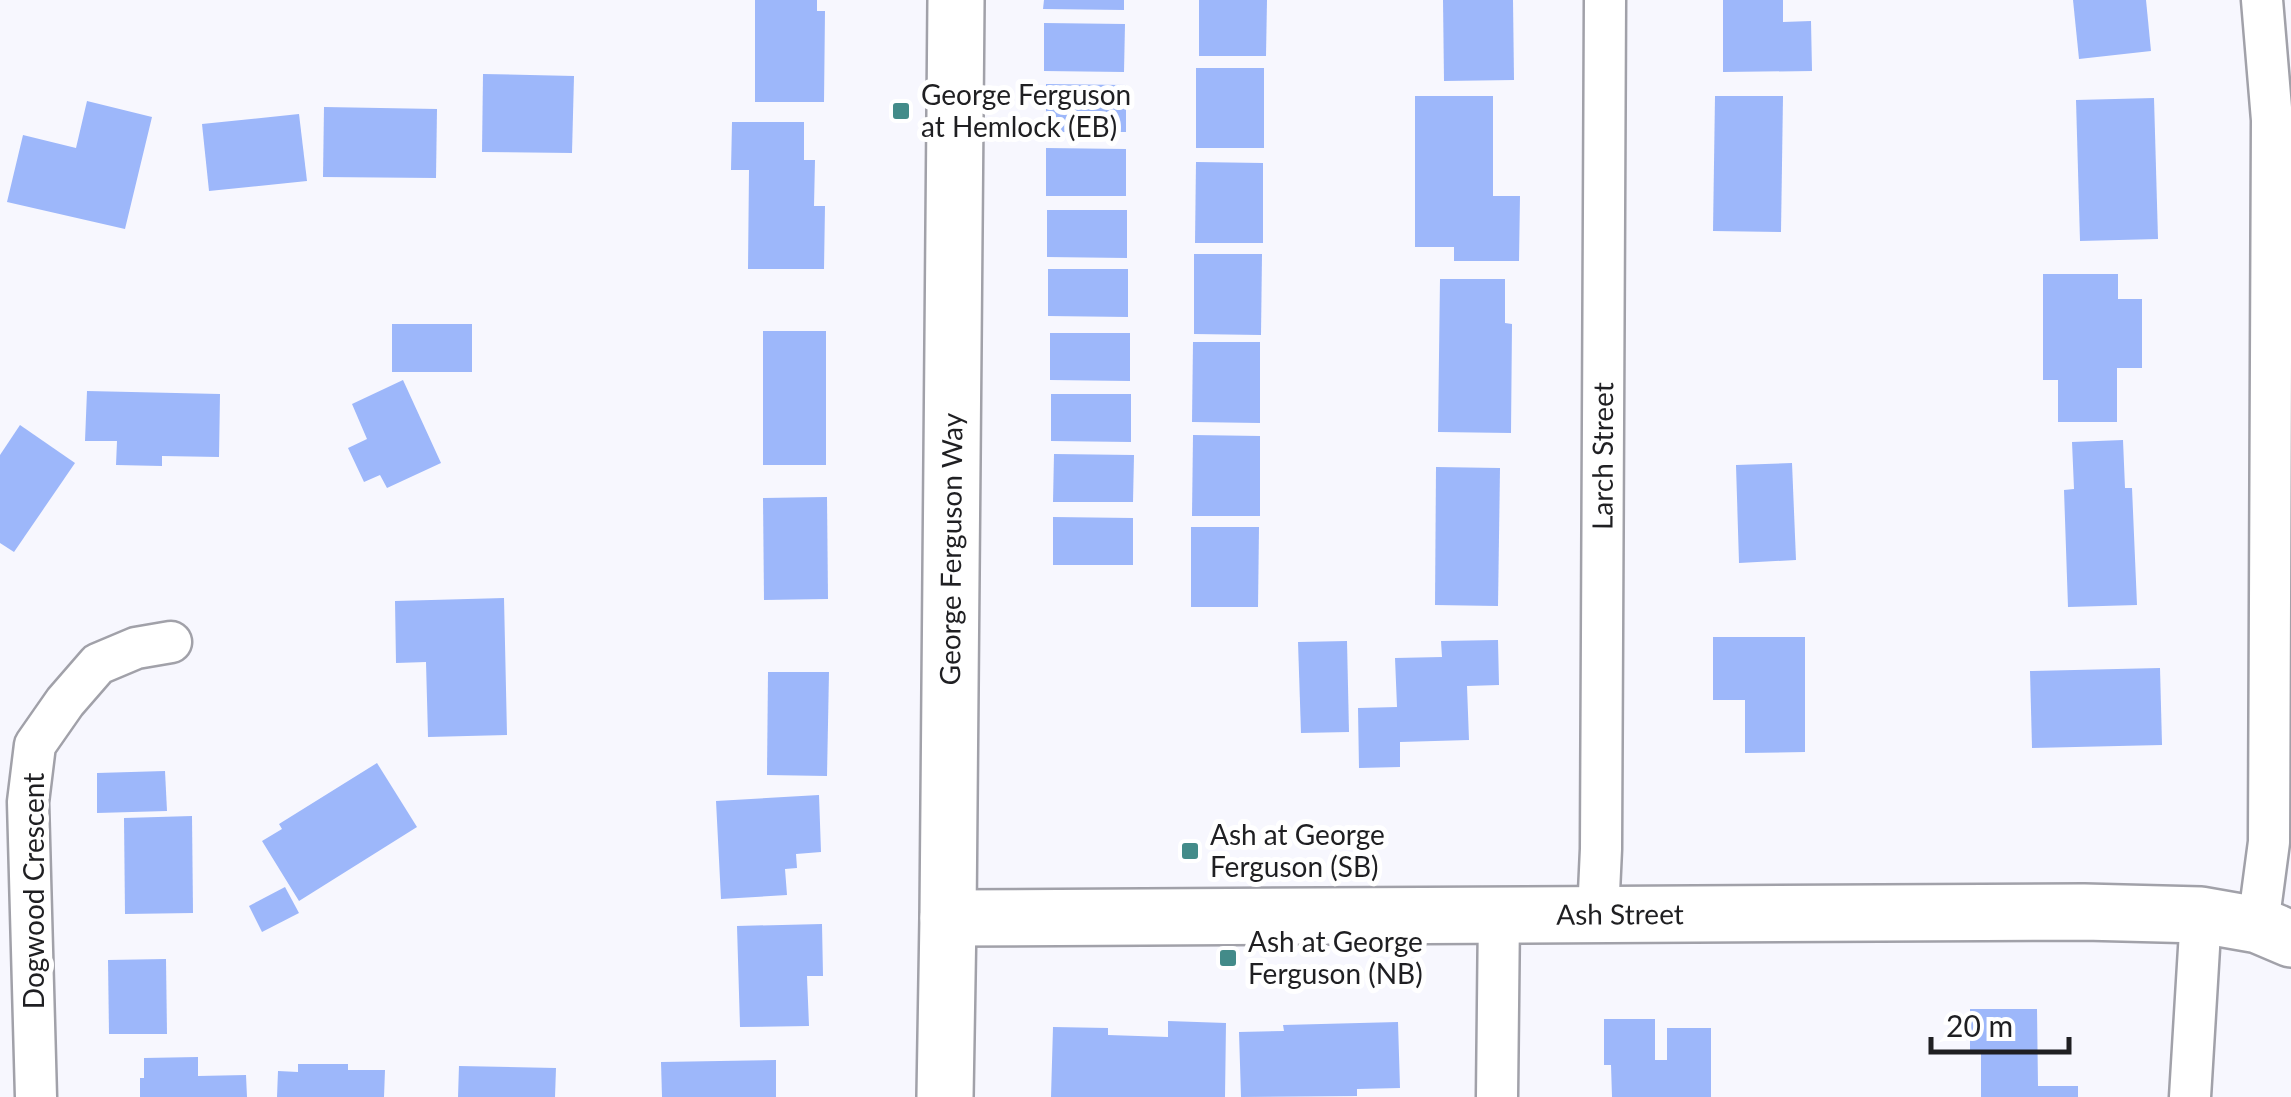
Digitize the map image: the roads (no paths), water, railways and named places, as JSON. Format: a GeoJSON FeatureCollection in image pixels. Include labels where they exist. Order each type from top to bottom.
{"type":"FeatureCollection","features":[{"type":"Feature","properties":{"kind":"main road","name":"George Ferguson Way"},"geometry":{"type":"LineString","coordinates":[[945,1097],[956,0]]}},
{"type":"Feature","properties":{"kind":"main road","name":"Ash Street"},"geometry":{"type":"LineString","coordinates":[[948,918],[2084,912],[2201,914],[2275,932]]}},
{"type":"Feature","properties":{"kind":"street","name":"Larch Street"},"geometry":{"type":"LineString","coordinates":[[1598,914],[1606,0]]}},
{"type":"Feature","properties":{"kind":"street"},"geometry":{"type":"LineString","coordinates":[[2262,0],[2272,140],[2269,842],[2275,932]]}},
{"type":"Feature","properties":{"kind":"street","name":"Dogwood Crescent"},"geometry":{"type":"LineString","coordinates":[[36,1097],[28,802],[35,745],[64,702],[98,664],[136,648],[171,642]]}},
{"type":"Feature","properties":{"kind":"street"},"geometry":{"type":"LineString","coordinates":[[1496,1097],[1500,913]]}},
{"type":"Feature","properties":{"kind":"street"},"geometry":{"type":"LineString","coordinates":[[2190,1097],[2201,914]]}},
{"type":"Feature","properties":{"kind":"place","name":"George Ferguson at Hemlock (EB)"},"geometry":{"type":"Point","coordinates":[901,111]}},
{"type":"Feature","properties":{"kind":"place","name":"Ash at George Ferguson (SB)"},"geometry":{"type":"Point","coordinates":[1190,851]}},
{"type":"Feature","properties":{"kind":"place","name":"Ash at George Ferguson (NB)"},"geometry":{"type":"Point","coordinates":[1228,958]}}]}
